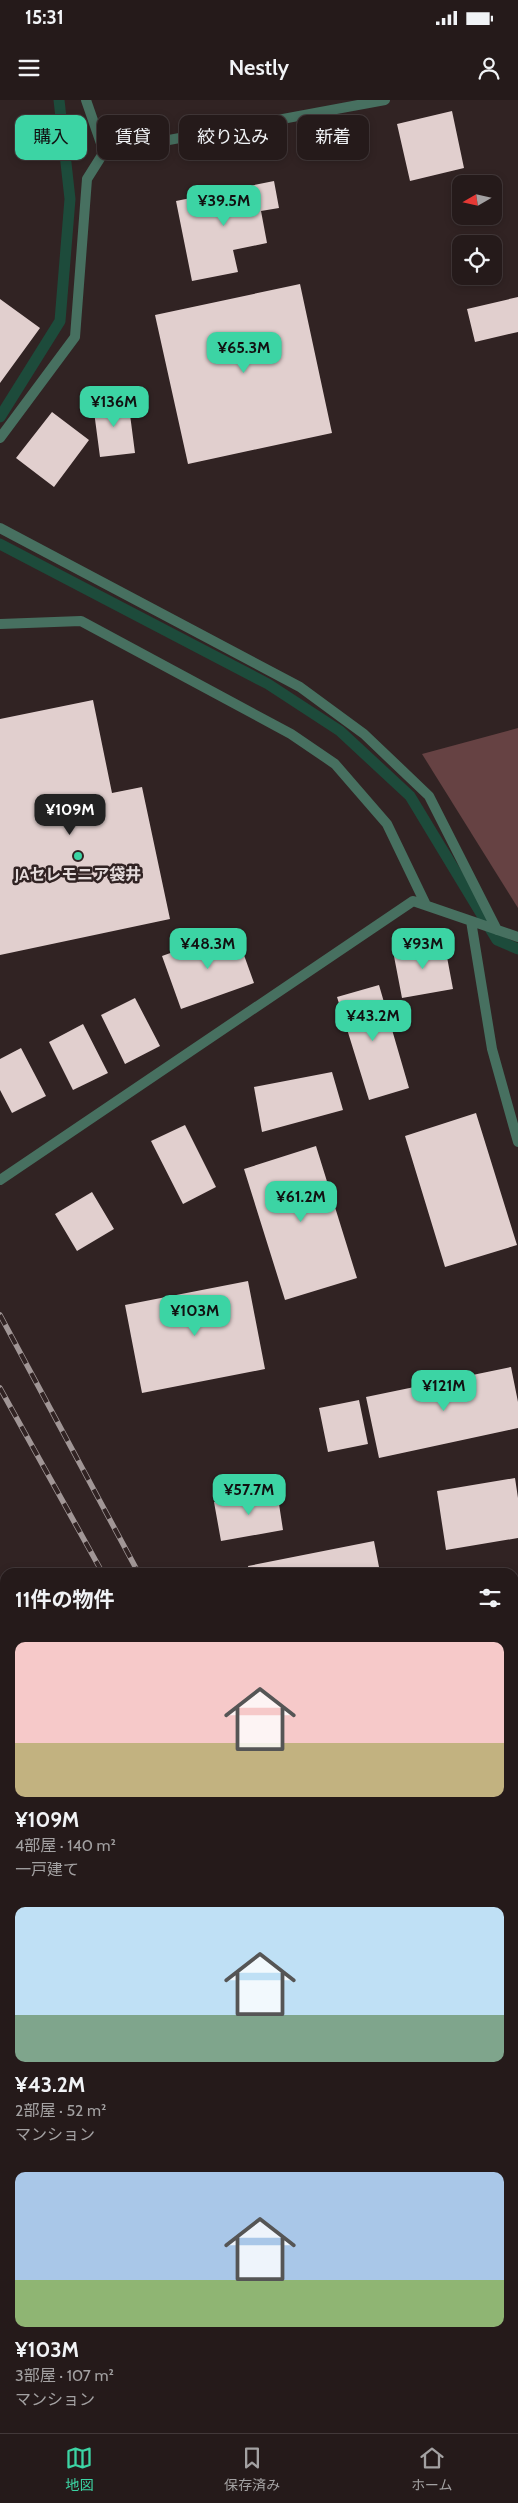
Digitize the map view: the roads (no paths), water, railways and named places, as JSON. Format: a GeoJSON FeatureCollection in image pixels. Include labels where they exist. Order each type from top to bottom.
{"type":"FeatureCollection","features":[{"type":"Feature","properties":{"kind":"street"},"geometry":{"type":"LineString","coordinates":[[86,100],[97,132]]}},
{"type":"Feature","properties":{"kind":"street"},"geometry":{"type":"LineString","coordinates":[[169,140],[385,100]]}},
{"type":"Feature","properties":{"kind":"street"},"geometry":{"type":"LineString","coordinates":[[0,438],[75,337],[87,179],[99,160]]}},
{"type":"Feature","properties":{"kind":"street"},"geometry":{"type":"LineString","coordinates":[[0,528],[300,687],[364,734],[429,796],[497,930]]}},
{"type":"Feature","properties":{"kind":"street"},"geometry":{"type":"LineString","coordinates":[[0,624],[81,621],[291,734],[334,764],[386,824],[426,905]]}},
{"type":"Feature","properties":{"kind":"street"},"geometry":{"type":"LineString","coordinates":[[0,1180],[413,901],[518,937]]}},
{"type":"Feature","properties":{"kind":"street"},"geometry":{"type":"LineString","coordinates":[[472,921],[492,1048],[518,1142]]}},
{"type":"Feature","properties":{"kind":"waterway"},"geometry":{"type":"LineString","coordinates":[[0,417],[60,321],[70,199],[59,100]]}},
{"type":"Feature","properties":{"kind":"waterway"},"geometry":{"type":"LineString","coordinates":[[0,544],[268,684],[340,731],[410,796],[497,940],[518,949]]}},
{"type":"Feature","properties":{"kind":"railway"},"geometry":{"type":"LineString","coordinates":[[0,1315],[136,1568]]}},
{"type":"Feature","properties":{"kind":"railway"},"geometry":{"type":"LineString","coordinates":[[0,1388],[100,1568]]}},
{"type":"Feature","properties":{"kind":"place","name":"JAセレモニア袋井"},"geometry":{"type":"Point","coordinates":[78,856]}}]}
